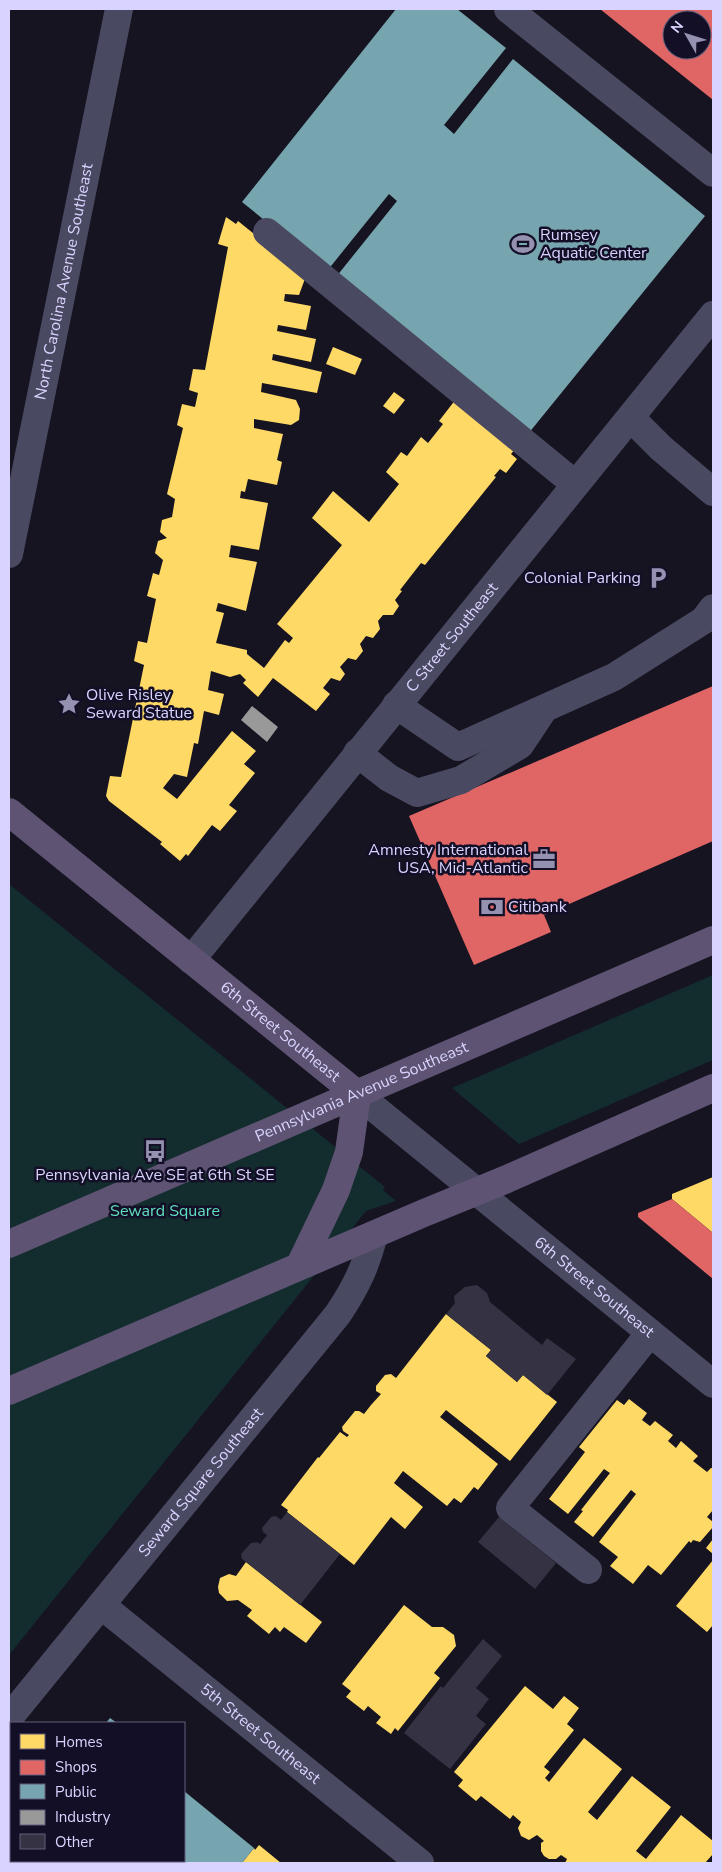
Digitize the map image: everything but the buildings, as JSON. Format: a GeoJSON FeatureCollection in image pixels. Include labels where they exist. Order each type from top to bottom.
{"type":"FeatureCollection","features":[{"type":"Feature","properties":{"kind":"main road","name":"6th Street Southeast"},"geometry":{"type":"LineString","coordinates":[[9,812],[357,1094]]}},
{"type":"Feature","properties":{"kind":"main road","name":"Pennsylvania Avenue Southeast"},"geometry":{"type":"LineString","coordinates":[[9,1244],[713,940]]}},
{"type":"Feature","properties":{"kind":"main road"},"geometry":{"type":"LineString","coordinates":[[9,1391],[300,1265],[507,1179],[713,1088]]}},
{"type":"Feature","properties":{"kind":"main road"},"geometry":{"type":"LineString","coordinates":[[300,1265],[330,1205],[349,1152],[357,1094]]}},
{"type":"Feature","properties":{"kind":"street","name":"North Carolina Avenue Southeast"},"geometry":{"type":"LineString","coordinates":[[9,554],[119,9]]}},
{"type":"Feature","properties":{"kind":"street"},"geometry":{"type":"LineString","coordinates":[[508,9],[713,173]]}},
{"type":"Feature","properties":{"kind":"street"},"geometry":{"type":"LineString","coordinates":[[267,232],[575,484]]}},
{"type":"Feature","properties":{"kind":"street","name":"C Street Southeast"},"geometry":{"type":"LineString","coordinates":[[191,960],[713,315]]}},
{"type":"Feature","properties":{"kind":"street"},"geometry":{"type":"LineString","coordinates":[[631,418],[661,448],[713,492]]}},
{"type":"Feature","properties":{"kind":"street"},"geometry":{"type":"LineString","coordinates":[[396,705],[458,747],[614,677],[704,620],[713,608]]}},
{"type":"Feature","properties":{"kind":"street"},"geometry":{"type":"LineString","coordinates":[[357,753],[389,778],[417,793],[462,780],[520,745],[544,709]]}},
{"type":"Feature","properties":{"kind":"street","name":"6th Street Southeast"},"geometry":{"type":"LineString","coordinates":[[357,1094],[713,1384]]}},
{"type":"Feature","properties":{"kind":"street","name":"Seward Square Southeast"},"geometry":{"type":"LineString","coordinates":[[9,1718],[338,1314],[353,1292],[362,1274],[374,1235]]}},
{"type":"Feature","properties":{"kind":"street"},"geometry":{"type":"LineString","coordinates":[[588,1570],[510,1508],[650,1333]]}},
{"type":"Feature","properties":{"kind":"street","name":"5th Street Southeast"},"geometry":{"type":"LineString","coordinates":[[101,1605],[420,1863]]}},
{"type":"Feature","properties":{"kind":"green space","name":"Seward Square"},"geometry":{"type":"Polygon","coordinates":[[[9,884],[385,1187],[383,1190],[396,1201],[366,1211],[9,1655],[9,884]]]}},
{"type":"Feature","properties":{"kind":"green space"},"geometry":{"type":"Polygon","coordinates":[[[713,975],[713,1060],[519,1144],[452,1088],[713,975]]]}},
{"type":"Feature","properties":{"kind":"place","name":"Rumsey Aquatic Center"},"geometry":{"type":"Point","coordinates":[523,244]}},
{"type":"Feature","properties":{"kind":"place","name":"Colonial Parking"},"geometry":{"type":"Point","coordinates":[658,578]}},
{"type":"Feature","properties":{"kind":"place","name":"Olive Risley Seward Statue"},"geometry":{"type":"Point","coordinates":[69,704]}},
{"type":"Feature","properties":{"kind":"place","name":"Amnesty International USA, Mid-Atlantic"},"geometry":{"type":"Point","coordinates":[544,859]}},
{"type":"Feature","properties":{"kind":"place","name":"Citibank"},"geometry":{"type":"Point","coordinates":[492,907]}},
{"type":"Feature","properties":{"kind":"place","name":"Pennsylvania Ave SE at 6th St SE"},"geometry":{"type":"Point","coordinates":[155,1151]}}]}
